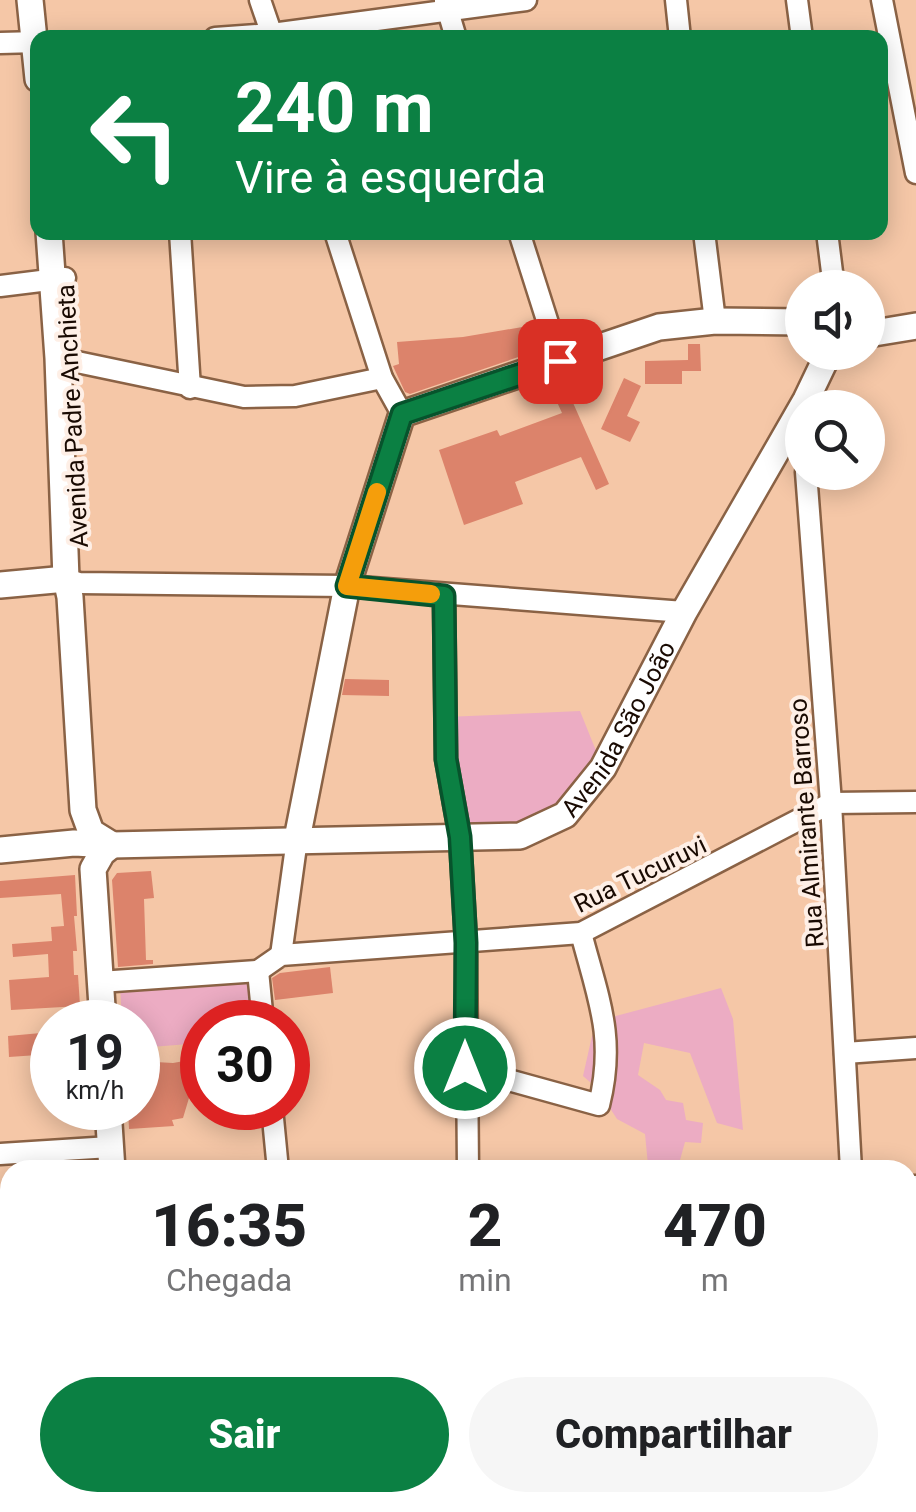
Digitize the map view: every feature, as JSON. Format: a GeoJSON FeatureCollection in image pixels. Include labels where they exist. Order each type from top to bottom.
{"type":"FeatureCollection","features":[{"type":"Feature","properties":{"kind":"main road"},"geometry":{"type":"LineString","coordinates":[[30,0],[38,30]]}},
{"type":"Feature","properties":{"kind":"main road"},"geometry":{"type":"LineString","coordinates":[[42,30],[46,0]]}},
{"type":"Feature","properties":{"kind":"main road","name":"Avenida Padre Anchieta"},"geometry":{"type":"LineString","coordinates":[[51,240],[59,279],[64,359],[83,810],[91,832],[112,845]]}},
{"type":"Feature","properties":{"kind":"main road","name":"Avenida Padre Anchieta"},"geometry":{"type":"LineString","coordinates":[[59,279],[62,240]]}},
{"type":"Feature","properties":{"kind":"main road"},"geometry":{"type":"LineString","coordinates":[[754,320],[785,333]]}},
{"type":"Feature","properties":{"kind":"main road"},"geometry":{"type":"LineString","coordinates":[[297,839],[347,586],[402,414],[659,327],[715,321],[785,321]]}},
{"type":"Feature","properties":{"kind":"main road"},"geometry":{"type":"LineString","coordinates":[[885,324],[912,326]]}},
{"type":"Feature","properties":{"kind":"main road"},"geometry":{"type":"LineString","coordinates":[[885,331],[912,326]]}},
{"type":"Feature","properties":{"kind":"main road","name":"Avenida São João"},"geometry":{"type":"LineString","coordinates":[[0,850],[65,844],[520,836],[565,815],[604,768],[684,612],[785,442]]}},
{"type":"Feature","properties":{"kind":"main road"},"geometry":{"type":"LineString","coordinates":[[0,585],[72,586]]}},
{"type":"Feature","properties":{"kind":"main road"},"geometry":{"type":"LineString","coordinates":[[65,844],[93,869]]}},
{"type":"Feature","properties":{"kind":"main road"},"geometry":{"type":"LineString","coordinates":[[101,1000],[93,869],[112,845]]}},
{"type":"Feature","properties":{"kind":"main road"},"geometry":{"type":"LineString","coordinates":[[109,1130],[111,1158]]}},
{"type":"Feature","properties":{"kind":"street"},"geometry":{"type":"LineString","coordinates":[[260,0],[270,30]]}},
{"type":"Feature","properties":{"kind":"street"},"geometry":{"type":"LineString","coordinates":[[307,30],[446,6],[526,0]]}},
{"type":"Feature","properties":{"kind":"street"},"geometry":{"type":"LineString","coordinates":[[676,0],[679,30]]}},
{"type":"Feature","properties":{"kind":"street"},"geometry":{"type":"LineString","coordinates":[[797,0],[801,30]]}},
{"type":"Feature","properties":{"kind":"street"},"geometry":{"type":"LineString","coordinates":[[882,0],[888,30]]}},
{"type":"Feature","properties":{"kind":"street"},"geometry":{"type":"LineString","coordinates":[[446,6],[454,30]]}},
{"type":"Feature","properties":{"kind":"street"},"geometry":{"type":"LineString","coordinates":[[888,31],[916,173]]}},
{"type":"Feature","properties":{"kind":"street"},"geometry":{"type":"LineString","coordinates":[[0,43],[30,41]]}},
{"type":"Feature","properties":{"kind":"street"},"geometry":{"type":"LineString","coordinates":[[181,240],[190,388]]}},
{"type":"Feature","properties":{"kind":"street"},"geometry":{"type":"LineString","coordinates":[[338,240],[382,378],[402,414]]}},
{"type":"Feature","properties":{"kind":"street"},"geometry":{"type":"LineString","coordinates":[[522,240],[560,361]]}},
{"type":"Feature","properties":{"kind":"street"},"geometry":{"type":"LineString","coordinates":[[705,240],[715,321]]}},
{"type":"Feature","properties":{"kind":"street"},"geometry":{"type":"LineString","coordinates":[[828,240],[832,270]]}},
{"type":"Feature","properties":{"kind":"street"},"geometry":{"type":"LineString","coordinates":[[0,286],[59,279]]}},
{"type":"Feature","properties":{"kind":"street"},"geometry":{"type":"LineString","coordinates":[[64,359],[244,397],[295,396],[382,378]]}},
{"type":"Feature","properties":{"kind":"street","name":"Rua Almirante Barroso"},"geometry":{"type":"LineString","coordinates":[[807,490],[851,1160]]}},
{"type":"Feature","properties":{"kind":"street"},"geometry":{"type":"LineString","coordinates":[[72,586],[347,586],[684,612]]}},
{"type":"Feature","properties":{"kind":"street"},"geometry":{"type":"LineString","coordinates":[[444,596],[446,759],[460,837],[466,943],[468,1160]]}},
{"type":"Feature","properties":{"kind":"street","name":"Rua Tucuruvi"},"geometry":{"type":"LineString","coordinates":[[281,955],[581,933],[831,804],[916,802]]}},
{"type":"Feature","properties":{"kind":"street"},"geometry":{"type":"LineString","coordinates":[[100,982],[258,971],[281,955],[297,839]]}},
{"type":"Feature","properties":{"kind":"street"},"geometry":{"type":"LineString","coordinates":[[465,1068],[599,1105],[607,1073],[608,1038],[581,933]]}},
{"type":"Feature","properties":{"kind":"street"},"geometry":{"type":"LineString","coordinates":[[258,971],[261,1000]]}},
{"type":"Feature","properties":{"kind":"street"},"geometry":{"type":"LineString","coordinates":[[845,1053],[916,1048]]}},
{"type":"Feature","properties":{"kind":"street"},"geometry":{"type":"LineString","coordinates":[[274,1130],[277,1160]]}},
{"type":"Feature","properties":{"kind":"street"},"geometry":{"type":"LineString","coordinates":[[0,1154],[111,1158]]}},
{"type":"Feature","properties":{"kind":"shaded area"},"geometry":{"type":"Polygon","coordinates":[[[580,711],[603,768],[565,815],[460,837],[446,717],[580,711]]]}},
{"type":"Feature","properties":{"kind":"shaded area"},"geometry":{"type":"Polygon","coordinates":[[[247,980],[249,1000],[180,1000],[180,1045],[160,1046],[160,1000],[121,1000],[120,985],[247,980]]]}},
{"type":"Feature","properties":{"kind":"shaded area"},"geometry":{"type":"Polygon","coordinates":[[[721,988],[733,1019],[743,1130],[717,1123],[690,1053],[644,1043],[638,1075],[660,1090],[666,1100],[683,1103],[686,1120],[703,1123],[701,1143],[685,1142],[680,1160],[648,1160],[645,1134],[617,1119],[597,1088],[583,1076],[592,1036],[612,1017],[721,988]]]}},
{"type":"Feature","properties":{"kind":"building"},"geometry":{"type":"Polygon","coordinates":[[[534,325],[542,349],[410,394],[405,392],[393,366],[399,364],[397,342],[463,337],[534,325]]]}},
{"type":"Feature","properties":{"kind":"building"},"geometry":{"type":"Polygon","coordinates":[[[688,344],[700,344],[701,371],[682,371],[682,384],[645,384],[645,361],[688,360],[688,344]]]}},
{"type":"Feature","properties":{"kind":"building"},"geometry":{"type":"Polygon","coordinates":[[[624,378],[641,386],[627,416],[640,422],[630,442],[601,429],[624,378]]]}},
{"type":"Feature","properties":{"kind":"building"},"geometry":{"type":"Polygon","coordinates":[[[570,396],[609,484],[596,490],[581,457],[515,482],[523,504],[464,525],[439,450],[497,430],[500,436],[562,413],[557,402],[570,396]]]}},
{"type":"Feature","properties":{"kind":"building"},"geometry":{"type":"Polygon","coordinates":[[[345,679],[389,680],[389,696],[342,695],[345,679]]]}},
{"type":"Feature","properties":{"kind":"building"},"geometry":{"type":"Polygon","coordinates":[[[151,871],[154,898],[144,899],[146,960],[153,960],[153,964],[118,967],[112,880],[117,873],[151,871]]]}},
{"type":"Feature","properties":{"kind":"building"},"geometry":{"type":"Polygon","coordinates":[[[75,875],[77,951],[73,951],[80,1000],[30,1000],[30,1009],[11,1010],[9,980],[49,977],[48,954],[13,957],[12,944],[52,941],[51,927],[64,926],[61,894],[0,898],[0,881],[75,875]]]}},
{"type":"Feature","properties":{"kind":"building"},"geometry":{"type":"Polygon","coordinates":[[[330,967],[333,993],[275,1000],[272,978],[280,973],[330,967]]]}},
{"type":"Feature","properties":{"kind":"building"},"geometry":{"type":"Polygon","coordinates":[[[30,1034],[30,1056],[9,1057],[8,1036],[30,1034]]]}},
{"type":"Feature","properties":{"kind":"building"},"geometry":{"type":"Polygon","coordinates":[[[160,1062],[180,1062],[180,1119],[172,1120],[174,1126],[160,1127],[160,1062]]]}},
{"type":"Feature","properties":{"kind":"slow traffic"},"geometry":{"type":"LineString","coordinates":[[377,492],[347,586],[431,594]]}},
{"type":"Feature","properties":{"kind":"route"},"geometry":{"type":"LineString","coordinates":[[465,1068],[466,943],[460,837],[446,759],[444,596],[347,586],[402,414],[560,361]]}}]}
